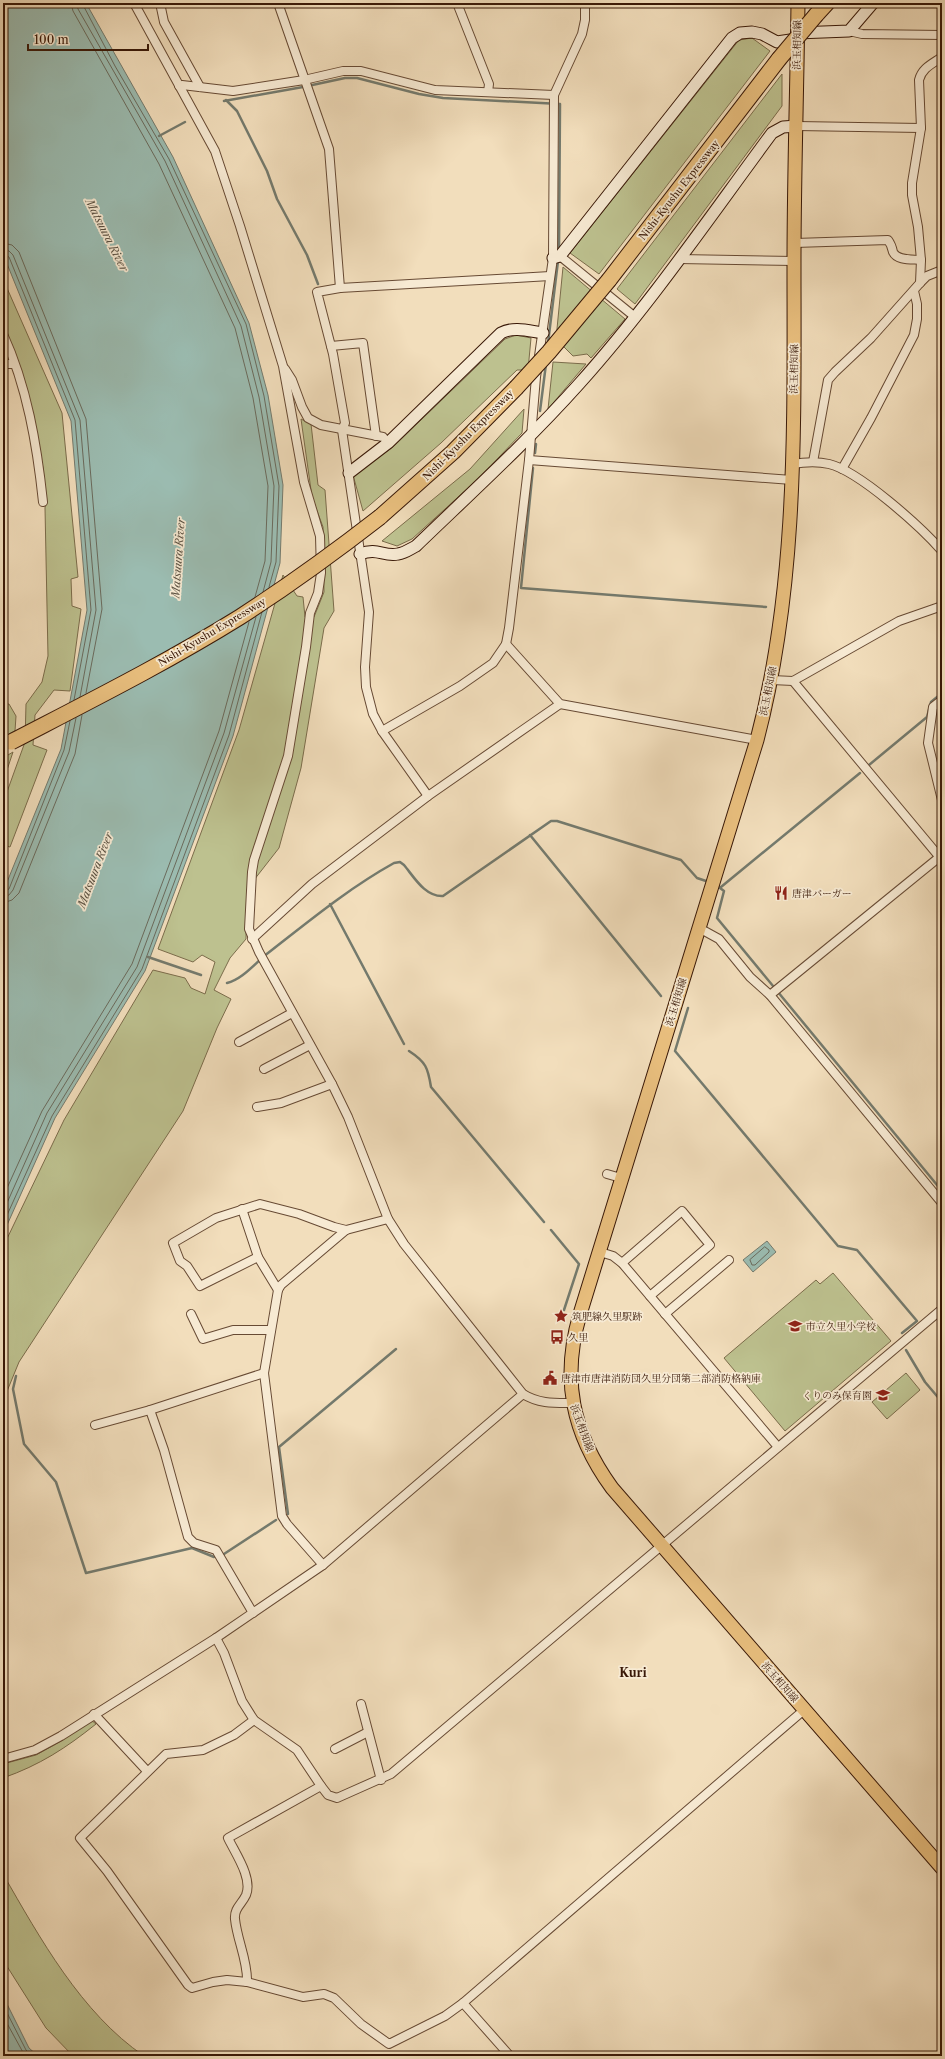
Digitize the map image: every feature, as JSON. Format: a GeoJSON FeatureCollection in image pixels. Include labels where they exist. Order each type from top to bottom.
{"type":"FeatureCollection","features":[{"type":"Feature","properties":{"kind":"highway","name":"Nishi-Kyushu Expressway"},"geometry":{"type":"LineString","coordinates":[[7,744],[167,659],[240,617],[334,553],[380,517],[453,452],[549,352],[609,280],[779,58],[827,3]]}},
{"type":"Feature","properties":{"kind":"main road","name":"浜玉相知線"},"geometry":{"type":"LineString","coordinates":[[798,3],[792,480],[787,569],[772,680],[757,740],[621,1178],[572,1342],[570,1372],[572,1403],[584,1439],[603,1475],[661,1546],[942,1868]]}},
{"type":"Feature","properties":{"kind":"street"},"geometry":{"type":"LineString","coordinates":[[134,3],[215,151],[240,226],[283,366],[304,482],[320,536],[321,573],[318,594],[310,613],[306,647],[288,756],[254,860],[249,929],[252,939],[332,1084],[351,1124],[388,1219],[404,1244],[523,1394],[542,1402],[572,1403]]}},
{"type":"Feature","properties":{"kind":"street"},"geometry":{"type":"LineString","coordinates":[[160,3],[164,22],[200,87]]}},
{"type":"Feature","properties":{"kind":"street"},"geometry":{"type":"LineString","coordinates":[[278,3],[331,160],[340,288]]}},
{"type":"Feature","properties":{"kind":"street"},"geometry":{"type":"LineString","coordinates":[[456,3],[489,84],[488,92]]}},
{"type":"Feature","properties":{"kind":"street"},"geometry":{"type":"LineString","coordinates":[[382,731],[460,686],[493,663],[506,644],[529,460],[536,377],[550,276],[556,257],[554,96],[582,34],[585,20],[585,3]]}},
{"type":"Feature","properties":{"kind":"street"},"geometry":{"type":"LineString","coordinates":[[849,31],[873,3]]}},
{"type":"Feature","properties":{"kind":"street"},"geometry":{"type":"LineString","coordinates":[[941,3],[942,7]]}},
{"type":"Feature","properties":{"kind":"street"},"geometry":{"type":"LineString","coordinates":[[556,257],[732,38],[740,33],[752,32],[762,34],[777,42],[797,36],[849,31],[862,34],[942,35]]}},
{"type":"Feature","properties":{"kind":"street"},"geometry":{"type":"LineString","coordinates":[[920,283],[921,260],[912,182],[921,128],[919,80],[921,73],[942,57]]}},
{"type":"Feature","properties":{"kind":"street"},"geometry":{"type":"LineString","coordinates":[[179,86],[182,84],[233,91],[304,80],[343,71],[361,71],[436,90],[554,96]]}},
{"type":"Feature","properties":{"kind":"street"},"geometry":{"type":"LineString","coordinates":[[360,554],[374,550],[399,554],[416,546],[530,437],[579,384],[634,317],[679,259],[772,133],[783,127],[797,126],[921,128]]}},
{"type":"Feature","properties":{"kind":"street"},"geometry":{"type":"LineString","coordinates":[[794,243],[888,240],[892,246],[894,254],[898,257],[921,260]]}},
{"type":"Feature","properties":{"kind":"street"},"geometry":{"type":"LineString","coordinates":[[556,257],[634,317]]}},
{"type":"Feature","properties":{"kind":"street"},"geometry":{"type":"LineString","coordinates":[[679,259],[794,261]]}},
{"type":"Feature","properties":{"kind":"street"},"geometry":{"type":"LineString","coordinates":[[812,462],[828,380],[871,338],[927,276],[942,270]]}},
{"type":"Feature","properties":{"kind":"street"},"geometry":{"type":"LineString","coordinates":[[428,796],[382,731],[373,714],[366,687],[365,667],[369,612],[342,430],[345,423],[331,346],[317,292],[340,288],[550,276]]}},
{"type":"Feature","properties":{"kind":"street"},"geometry":{"type":"LineString","coordinates":[[842,469],[871,418],[914,335],[917,319],[917,304],[914,291]]}},
{"type":"Feature","properties":{"kind":"street"},"geometry":{"type":"LineString","coordinates":[[349,474],[388,443],[501,334],[508,330],[516,329],[543,333]]}},
{"type":"Feature","properties":{"kind":"street"},"geometry":{"type":"LineString","coordinates":[[3,334],[27,406],[39,468],[43,502]]}},
{"type":"Feature","properties":{"kind":"street"},"geometry":{"type":"LineString","coordinates":[[331,346],[363,343],[376,436]]}},
{"type":"Feature","properties":{"kind":"street"},"geometry":{"type":"LineString","coordinates":[[3,364],[14,364]]}},
{"type":"Feature","properties":{"kind":"street"},"geometry":{"type":"LineString","coordinates":[[283,366],[292,380],[302,407],[308,418],[321,426],[383,437],[388,443]]}},
{"type":"Feature","properties":{"kind":"street"},"geometry":{"type":"LineString","coordinates":[[529,460],[792,480]]}},
{"type":"Feature","properties":{"kind":"street"},"geometry":{"type":"LineString","coordinates":[[792,464],[812,462],[829,464],[842,469],[863,482],[913,522],[941,550]]}},
{"type":"Feature","properties":{"kind":"street"},"geometry":{"type":"LineString","coordinates":[[772,680],[793,681],[899,621],[942,606]]}},
{"type":"Feature","properties":{"kind":"street"},"geometry":{"type":"LineString","coordinates":[[506,644],[560,704],[757,740]]}},
{"type":"Feature","properties":{"kind":"street"},"geometry":{"type":"LineString","coordinates":[[770,995],[941,857],[793,681]]}},
{"type":"Feature","properties":{"kind":"street"},"geometry":{"type":"LineString","coordinates":[[942,700],[933,707],[928,743],[942,800]]}},
{"type":"Feature","properties":{"kind":"street"},"geometry":{"type":"LineString","coordinates":[[252,939],[312,884],[428,796],[560,704]]}},
{"type":"Feature","properties":{"kind":"street"},"geometry":{"type":"LineString","coordinates":[[699,928],[719,939],[750,976],[770,995],[942,1203]]}},
{"type":"Feature","properties":{"kind":"street"},"geometry":{"type":"LineString","coordinates":[[239,1042],[292,1013]]}},
{"type":"Feature","properties":{"kind":"street"},"geometry":{"type":"LineString","coordinates":[[264,1069],[310,1045]]}},
{"type":"Feature","properties":{"kind":"street"},"geometry":{"type":"LineString","coordinates":[[257,1108],[281,1103],[332,1084]]}},
{"type":"Feature","properties":{"kind":"street"},"geometry":{"type":"LineString","coordinates":[[607,1174],[621,1178]]}},
{"type":"Feature","properties":{"kind":"street"},"geometry":{"type":"LineString","coordinates":[[258,1256],[200,1286],[187,1266],[180,1261],[173,1243],[216,1218],[260,1204],[299,1214],[346,1230]]}},
{"type":"Feature","properties":{"kind":"street"},"geometry":{"type":"LineString","coordinates":[[242,1209],[258,1256],[278,1290]]}},
{"type":"Feature","properties":{"kind":"street"},"geometry":{"type":"LineString","coordinates":[[622,1262],[682,1212],[706,1239],[710,1245],[650,1296]]}},
{"type":"Feature","properties":{"kind":"street"},"geometry":{"type":"LineString","coordinates":[[323,1565],[287,1524],[282,1516],[264,1372],[278,1290],[281,1285],[346,1230],[388,1219]]}},
{"type":"Feature","properties":{"kind":"street"},"geometry":{"type":"LineString","coordinates":[[600,1252],[612,1256],[622,1262],[778,1447]]}},
{"type":"Feature","properties":{"kind":"street"},"geometry":{"type":"LineString","coordinates":[[665,1314],[730,1260]]}},
{"type":"Feature","properties":{"kind":"street"},"geometry":{"type":"LineString","coordinates":[[216,1638],[224,1652],[242,1701],[254,1720],[296,1750],[320,1786],[328,1795],[337,1798],[381,1780],[391,1774],[942,1309]]}},
{"type":"Feature","properties":{"kind":"street"},"geometry":{"type":"LineString","coordinates":[[191,1314],[203,1339],[233,1330],[271,1330]]}},
{"type":"Feature","properties":{"kind":"street"},"geometry":{"type":"LineString","coordinates":[[95,1425],[150,1410],[264,1372]]}},
{"type":"Feature","properties":{"kind":"street"},"geometry":{"type":"LineString","coordinates":[[3,1759],[35,1750],[216,1638],[323,1565],[523,1394]]}},
{"type":"Feature","properties":{"kind":"street"},"geometry":{"type":"LineString","coordinates":[[150,1410],[164,1450],[188,1537],[194,1543],[216,1550],[253,1612]]}},
{"type":"Feature","properties":{"kind":"street"},"geometry":{"type":"LineString","coordinates":[[361,1704],[381,1780]]}},
{"type":"Feature","properties":{"kind":"street"},"geometry":{"type":"LineString","coordinates":[[254,1720],[234,1735],[203,1750],[166,1754],[80,1838],[107,1871],[188,1985],[192,1988],[213,1982],[228,1980],[248,1982],[303,1997],[324,1994],[334,1998],[361,2024],[389,2044],[446,2016],[804,1710]]}},
{"type":"Feature","properties":{"kind":"street"},"geometry":{"type":"LineString","coordinates":[[94,1714],[147,1771]]}},
{"type":"Feature","properties":{"kind":"street"},"geometry":{"type":"LineString","coordinates":[[335,1749],[368,1732]]}},
{"type":"Feature","properties":{"kind":"street"},"geometry":{"type":"LineString","coordinates":[[248,1982],[248,1974],[237,1934],[235,1916],[236,1908],[246,1895],[248,1886],[247,1878],[228,1838],[320,1786]]}},
{"type":"Feature","properties":{"kind":"street"},"geometry":{"type":"LineString","coordinates":[[463,2002],[510,2056]]}},
{"type":"Feature","properties":{"kind":"green space"},"geometry":{"type":"Polygon","coordinates":[[[752,38],[770,51],[599,274],[570,253],[739,40],[752,38]]]}},
{"type":"Feature","properties":{"kind":"green space"},"geometry":{"type":"Polygon","coordinates":[[[782,74],[782,106],[635,304],[617,289],[782,74]]]}},
{"type":"Feature","properties":{"kind":"green space"},"geometry":{"type":"Polygon","coordinates":[[[563,267],[625,319],[591,358],[587,354],[573,356],[556,339],[563,267]]]}},
{"type":"Feature","properties":{"kind":"green space"},"geometry":{"type":"Polygon","coordinates":[[[3,279],[62,413],[78,577],[71,579],[72,606],[81,609],[70,691],[54,690],[35,715],[33,745],[47,750],[10,847],[3,845],[3,803],[25,742],[26,704],[42,682],[48,656],[46,499],[43,468],[30,406],[3,328],[3,279]]]}},
{"type":"Feature","properties":{"kind":"green space"},"geometry":{"type":"Polygon","coordinates":[[[516,335],[531,338],[528,370],[517,370],[441,443],[363,511],[353,475],[393,447],[505,339],[516,335]]]}},
{"type":"Feature","properties":{"kind":"green space"},"geometry":{"type":"Polygon","coordinates":[[[553,362],[586,364],[548,409],[553,362]]]}},
{"type":"Feature","properties":{"kind":"green space"},"geometry":{"type":"Polygon","coordinates":[[[524,409],[522,433],[478,479],[412,539],[397,546],[382,541],[470,469],[524,409]]]}},
{"type":"Feature","properties":{"kind":"green space"},"geometry":{"type":"Polygon","coordinates":[[[301,419],[311,424],[318,485],[325,490],[334,611],[324,628],[301,768],[279,848],[247,889],[246,939],[230,958],[214,990],[231,999],[217,1028],[183,1111],[19,1362],[3,1401],[3,1247],[64,1120],[153,970],[185,978],[191,988],[205,994],[215,962],[202,955],[193,962],[158,949],[239,730],[283,575],[297,596],[303,597],[305,617],[314,617],[324,592],[323,527],[312,497],[301,419]]]}},
{"type":"Feature","properties":{"kind":"green space"},"geometry":{"type":"Polygon","coordinates":[[[3,704],[9,704],[16,716],[15,731],[3,737],[3,704]]]}},
{"type":"Feature","properties":{"kind":"green space"},"geometry":{"type":"Polygon","coordinates":[[[13,752],[4,779],[3,758],[13,752]]]}},
{"type":"Feature","properties":{"kind":"green space"},"geometry":{"type":"Polygon","coordinates":[[[833,1273],[891,1341],[785,1431],[724,1358],[816,1280],[820,1284],[833,1273]]]}},
{"type":"Feature","properties":{"kind":"green space"},"geometry":{"type":"Polygon","coordinates":[[[906,1373],[920,1390],[887,1419],[872,1402],[906,1373]]]}},
{"type":"Feature","properties":{"kind":"green space"},"geometry":{"type":"Polygon","coordinates":[[[91,1720],[96,1724],[74,1741],[41,1762],[3,1778],[3,1764],[36,1755],[61,1741],[91,1720]]]}},
{"type":"Feature","properties":{"kind":"green space"},"geometry":{"type":"Polygon","coordinates":[[[3,1874],[47,1948],[81,1996],[121,2038],[144,2056],[73,2056],[46,2028],[3,1960],[3,1874]]]}},
{"type":"Feature","properties":{"kind":"water","name":"Matsuura River"},"geometry":{"type":"Polygon","coordinates":[[[3,3],[86,3],[173,157],[249,323],[268,395],[283,485],[280,563],[233,736],[145,971],[55,1118],[3,1234],[3,892],[61,749],[87,610],[71,421],[3,254],[3,3]]]}},
{"type":"Feature","properties":{"kind":"water"},"geometry":{"type":"Polygon","coordinates":[[[767,1241],[776,1252],[753,1272],[743,1260],[767,1241]]]}},
{"type":"Feature","properties":{"kind":"water"},"geometry":{"type":"Polygon","coordinates":[[[3,1996],[29,2048],[38,2056],[3,2056],[3,1996]]]}},
{"type":"Feature","properties":{"kind":"waterway"},"geometry":{"type":"LineString","coordinates":[[224,101],[345,78],[357,78],[419,94],[443,98],[560,104],[559,252]]}},
{"type":"Feature","properties":{"kind":"waterway"},"geometry":{"type":"LineString","coordinates":[[226,100],[237,111],[267,171],[277,199],[307,255],[318,284]]}},
{"type":"Feature","properties":{"kind":"waterway"},"geometry":{"type":"LineString","coordinates":[[159,136],[185,122]]}},
{"type":"Feature","properties":{"kind":"waterway"},"geometry":{"type":"LineString","coordinates":[[548,343],[558,261]]}},
{"type":"Feature","properties":{"kind":"waterway"},"geometry":{"type":"LineString","coordinates":[[942,296],[942,315]]}},
{"type":"Feature","properties":{"kind":"waterway"},"geometry":{"type":"LineString","coordinates":[[540,411],[546,364]]}},
{"type":"Feature","properties":{"kind":"waterway"},"geometry":{"type":"LineString","coordinates":[[535,453],[536,444]]}},
{"type":"Feature","properties":{"kind":"waterway"},"geometry":{"type":"LineString","coordinates":[[533,468],[521,588],[766,607]]}},
{"type":"Feature","properties":{"kind":"waterway"},"geometry":{"type":"LineString","coordinates":[[869,765],[927,717],[931,702],[942,693]]}},
{"type":"Feature","properties":{"kind":"waterway"},"geometry":{"type":"LineString","coordinates":[[721,887],[860,773]]}},
{"type":"Feature","properties":{"kind":"waterway"},"geometry":{"type":"LineString","coordinates":[[227,983],[244,974],[268,953],[345,894],[394,863],[400,862],[404,865],[425,890],[443,896],[551,821],[557,821],[681,860],[697,878],[709,882]]}},
{"type":"Feature","properties":{"kind":"waterway"},"geometry":{"type":"LineString","coordinates":[[530,835],[661,996]]}},
{"type":"Feature","properties":{"kind":"waterway"},"geometry":{"type":"LineString","coordinates":[[716,885],[724,891],[717,918],[942,1191]]}},
{"type":"Feature","properties":{"kind":"waterway"},"geometry":{"type":"LineString","coordinates":[[330,904],[404,1044]]}},
{"type":"Feature","properties":{"kind":"waterway"},"geometry":{"type":"LineString","coordinates":[[148,957],[201,975]]}},
{"type":"Feature","properties":{"kind":"waterway"},"geometry":{"type":"LineString","coordinates":[[688,1008],[675,1051],[838,1246],[857,1250],[917,1321],[902,1333]]}},
{"type":"Feature","properties":{"kind":"waterway"},"geometry":{"type":"LineString","coordinates":[[409,1051],[423,1062],[429,1075],[431,1087],[544,1222]]}},
{"type":"Feature","properties":{"kind":"waterway"},"geometry":{"type":"LineString","coordinates":[[551,1230],[579,1264],[564,1310]]}},
{"type":"Feature","properties":{"kind":"waterway"},"geometry":{"type":"LineString","coordinates":[[288,1514],[279,1447],[396,1349]]}},
{"type":"Feature","properties":{"kind":"waterway"},"geometry":{"type":"LineString","coordinates":[[906,1350],[925,1382],[942,1402]]}},
{"type":"Feature","properties":{"kind":"waterway"},"geometry":{"type":"LineString","coordinates":[[16,1376],[13,1389],[24,1444],[56,1482],[86,1573],[192,1548],[214,1557]]}},
{"type":"Feature","properties":{"kind":"waterway"},"geometry":{"type":"LineString","coordinates":[[224,1554],[276,1520]]}},
{"type":"Feature","properties":{"kind":"place","name":"唐津バーガー"},"geometry":{"type":"Point","coordinates":[781,893]}},
{"type":"Feature","properties":{"kind":"place","name":"筑肥線久里駅跡"},"geometry":{"type":"Point","coordinates":[561,1316]}},
{"type":"Feature","properties":{"kind":"place","name":"市立久里小学校"},"geometry":{"type":"Point","coordinates":[795,1326]}},
{"type":"Feature","properties":{"kind":"place","name":"久里"},"geometry":{"type":"Point","coordinates":[557,1337]}},
{"type":"Feature","properties":{"kind":"place","name":"唐津市唐津消防団久里分団第二部消防格納庫"},"geometry":{"type":"Point","coordinates":[550,1378]}},
{"type":"Feature","properties":{"kind":"place","name":"くりのみ保育園"},"geometry":{"type":"Point","coordinates":[883,1395]}},
{"type":"Feature","properties":{"kind":"district","name":"Kuri"},"geometry":{"type":"Point","coordinates":[633,1672]}}]}
